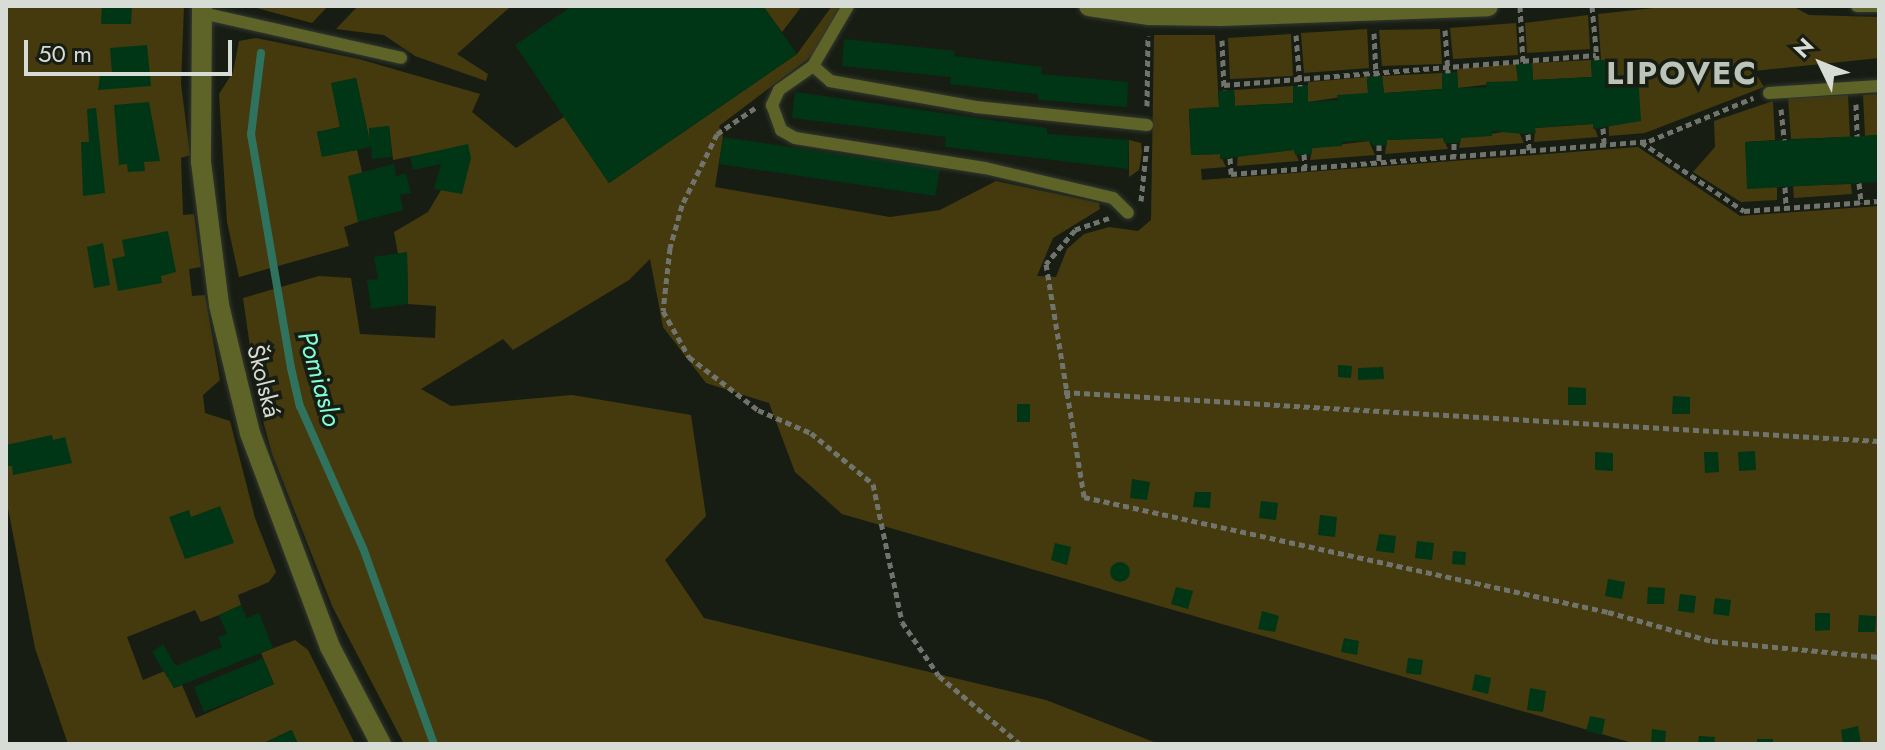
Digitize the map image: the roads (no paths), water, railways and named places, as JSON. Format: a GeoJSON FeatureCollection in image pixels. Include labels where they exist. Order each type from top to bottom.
{"type":"FeatureCollection","features":[{"type":"Feature","properties":{"kind":"street"},"geometry":{"type":"LineString","coordinates":[[1089,6],[1149,15],[1221,16],[1488,6]]}},
{"type":"Feature","properties":{"kind":"street","name":"Školská"},"geometry":{"type":"LineString","coordinates":[[202,9],[198,119],[208,233],[243,404],[330,647],[381,744]]}},
{"type":"Feature","properties":{"kind":"lane"},"geometry":{"type":"LineString","coordinates":[[848,6],[813,66],[779,90],[772,105],[774,120],[795,138],[985,168],[1113,198],[1128,213]]}},
{"type":"Feature","properties":{"kind":"lane"},"geometry":{"type":"LineString","coordinates":[[1857,6],[1879,6]]}},
{"type":"Feature","properties":{"kind":"lane"},"geometry":{"type":"LineString","coordinates":[[202,9],[401,58]]}},
{"type":"Feature","properties":{"kind":"lane"},"geometry":{"type":"LineString","coordinates":[[813,66],[830,81],[976,107],[1147,125]]}},
{"type":"Feature","properties":{"kind":"lane"},"geometry":{"type":"LineString","coordinates":[[1775,93],[1879,86]]}},
{"type":"Feature","properties":{"kind":"waterway","name":"Pomiaslo"},"geometry":{"type":"LineString","coordinates":[[261,53],[251,134],[300,406],[363,548],[434,744]]}},
{"type":"Feature","properties":{"kind":"district","name":"LIPOVEC"},"geometry":{"type":"Point","coordinates":[1682,73]}}]}
